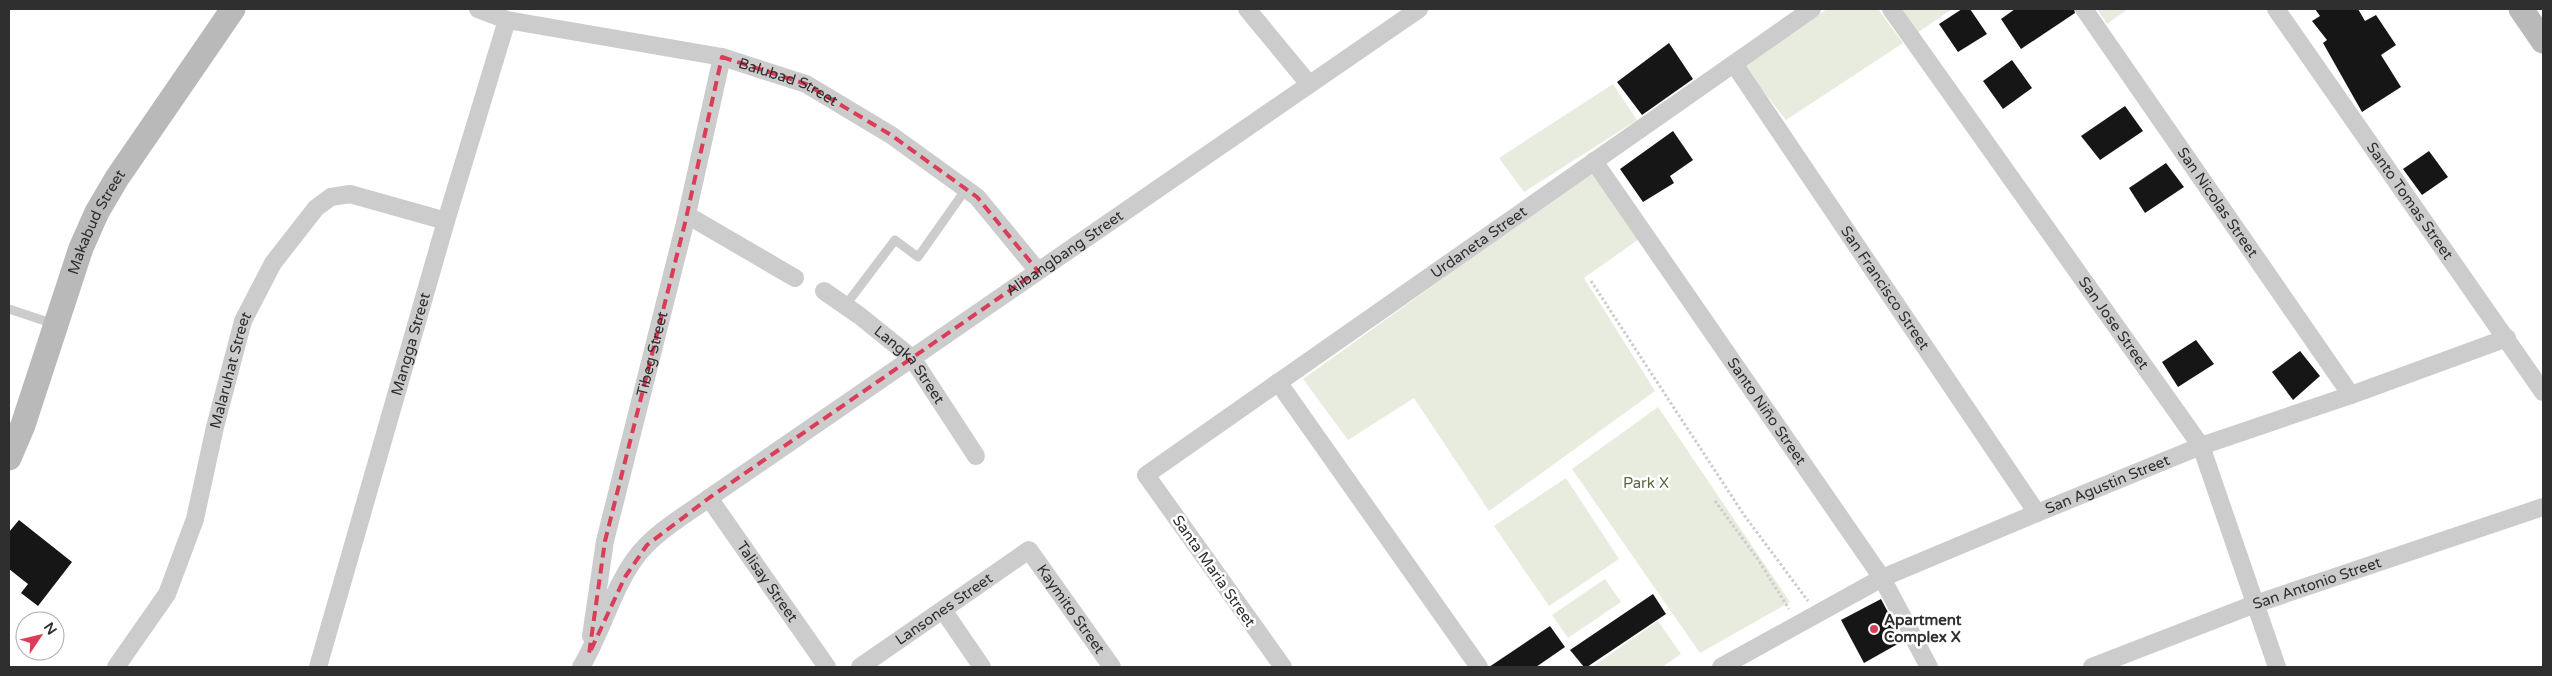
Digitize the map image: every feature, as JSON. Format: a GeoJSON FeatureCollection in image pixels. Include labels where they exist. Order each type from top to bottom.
{"type":"FeatureCollection","features":[{"type":"Feature","properties":{"kind":"street","name":"Makabud Street"},"geometry":{"type":"LineString","coordinates":[[9,458],[23,425],[81,248],[98,212],[117,178],[234,9]]}},
{"type":"Feature","properties":{"kind":"street","name":"Balubad Street"},"geometry":{"type":"LineString","coordinates":[[478,9],[507,20],[722,56],[806,84],[891,135],[977,197],[1038,271]]}},
{"type":"Feature","properties":{"kind":"street"},"geometry":{"type":"LineString","coordinates":[[1247,9],[1310,84]]}},
{"type":"Feature","properties":{"kind":"street","name":"Alibangbang Street"},"geometry":{"type":"LineString","coordinates":[[585,661],[634,560],[647,545],[708,498],[1419,9]]}},
{"type":"Feature","properties":{"kind":"street","name":"Urdaneta Street"},"geometry":{"type":"LineString","coordinates":[[1146,475],[1812,9]]}},
{"type":"Feature","properties":{"kind":"street","name":"San Jose Street"},"geometry":{"type":"LineString","coordinates":[[1891,9],[2200,446],[2277,667]]}},
{"type":"Feature","properties":{"kind":"street","name":"San Nicolas Street"},"geometry":{"type":"LineString","coordinates":[[2084,9],[2351,395]]}},
{"type":"Feature","properties":{"kind":"street","name":"Santo Tomas Street"},"geometry":{"type":"LineString","coordinates":[[2276,9],[2543,392]]}},
{"type":"Feature","properties":{"kind":"street"},"geometry":{"type":"LineString","coordinates":[[2521,9],[2543,41]]}},
{"type":"Feature","properties":{"kind":"street","name":"Mangga Street"},"geometry":{"type":"LineString","coordinates":[[318,667],[446,221],[507,20]]}},
{"type":"Feature","properties":{"kind":"street","name":"Tibeg Street"},"geometry":{"type":"LineString","coordinates":[[585,661],[605,541],[687,215],[722,56]]}},
{"type":"Feature","properties":{"kind":"street","name":"San Francisco Street"},"geometry":{"type":"LineString","coordinates":[[1734,64],[2037,513]]}},
{"type":"Feature","properties":{"kind":"street","name":"Santo Niño Street"},"geometry":{"type":"LineString","coordinates":[[1594,161],[1882,578],[1928,667]]}},
{"type":"Feature","properties":{"kind":"street","name":"Malaruhat Street"},"geometry":{"type":"LineString","coordinates":[[116,667],[136,641],[170,586],[195,519],[215,427],[243,321],[273,263],[316,208],[331,198],[350,194],[446,221]]}},
{"type":"Feature","properties":{"kind":"street"},"geometry":{"type":"LineString","coordinates":[[687,215],[795,278]]}},
{"type":"Feature","properties":{"kind":"street","name":"Langka Street"},"geometry":{"type":"LineString","coordinates":[[824,291],[912,358],[976,456]]}},
{"type":"Feature","properties":{"kind":"street","name":"San Agustin Street"},"geometry":{"type":"LineString","coordinates":[[1722,667],[1882,578],[2037,513],[2200,446],[2351,395],[2507,338]]}},
{"type":"Feature","properties":{"kind":"street"},"geometry":{"type":"LineString","coordinates":[[1278,382],[1479,667]]}},
{"type":"Feature","properties":{"kind":"street","name":"Santa Maria Street"},"geometry":{"type":"LineString","coordinates":[[1146,475],[1283,667]]}},
{"type":"Feature","properties":{"kind":"street","name":"Talisay Street"},"geometry":{"type":"LineString","coordinates":[[708,498],[827,667]]}},
{"type":"Feature","properties":{"kind":"street","name":"San Antonio Street"},"geometry":{"type":"LineString","coordinates":[[2092,667],[2255,604],[2543,507]]}},
{"type":"Feature","properties":{"kind":"street","name":"Lansones Street"},"geometry":{"type":"LineString","coordinates":[[860,667],[1029,550]]}},
{"type":"Feature","properties":{"kind":"street","name":"Kaymito Street"},"geometry":{"type":"LineString","coordinates":[[1029,550],[1112,667]]}},
{"type":"Feature","properties":{"kind":"street"},"geometry":{"type":"LineString","coordinates":[[943,610],[982,667]]}},
{"type":"Feature","properties":{"kind":"lane"},"geometry":{"type":"LineString","coordinates":[[845,306],[895,240],[918,257],[966,189]]}},
{"type":"Feature","properties":{"kind":"lane"},"geometry":{"type":"LineString","coordinates":[[9,309],[56,325]]}},
{"type":"Feature","properties":{"kind":"path"},"geometry":{"type":"LineString","coordinates":[[1591,281],[1744,515],[1818,614]]}},
{"type":"Feature","properties":{"kind":"path"},"geometry":{"type":"LineString","coordinates":[[1715,501],[1757,558],[1799,624]]}},
{"type":"Feature","properties":{"kind":"highlighted area"},"geometry":{"type":"Polygon","coordinates":[[[722,57],[806,84],[891,135],[977,197],[1038,271],[709,498],[647,545],[625,577],[589,654],[605,541],[685,223],[722,57]]]}},
{"type":"Feature","properties":{"kind":"green space"},"geometry":{"type":"Polygon","coordinates":[[[1827,9],[1878,9],[1903,43],[1786,120],[1743,66],[1827,9]]]}},
{"type":"Feature","properties":{"kind":"green space"},"geometry":{"type":"Polygon","coordinates":[[[1900,9],[1952,9],[1917,33],[1900,9]]]}},
{"type":"Feature","properties":{"kind":"green space"},"geometry":{"type":"Polygon","coordinates":[[[2097,9],[2128,9],[2107,24],[2097,9]]]}},
{"type":"Feature","properties":{"kind":"green space"},"geometry":{"type":"Polygon","coordinates":[[[1613,84],[1637,120],[1524,192],[1499,158],[1613,84]]]}},
{"type":"Feature","properties":{"kind":"green space"},"geometry":{"type":"Polygon","coordinates":[[[1594,170],[1639,239],[1584,278],[1655,391],[1489,511],[1414,398],[1348,440],[1303,379],[1594,170]]]}},
{"type":"Feature","properties":{"kind":"green space","name":"Park X"},"geometry":{"type":"Polygon","coordinates":[[[1658,407],[1790,602],[1700,653],[1572,469],[1658,407]]]}},
{"type":"Feature","properties":{"kind":"green space"},"geometry":{"type":"Polygon","coordinates":[[[1566,478],[1619,559],[1549,606],[1494,526],[1566,478]]]}},
{"type":"Feature","properties":{"kind":"green space"},"geometry":{"type":"Polygon","coordinates":[[[1605,579],[1621,602],[1568,638],[1552,615],[1605,579]]]}},
{"type":"Feature","properties":{"kind":"green space"},"geometry":{"type":"Polygon","coordinates":[[[1658,621],[1681,654],[1662,667],[1592,667],[1658,621]]]}},
{"type":"Feature","properties":{"kind":"building"},"geometry":{"type":"Polygon","coordinates":[[[1962,9],[1970,9],[1987,34],[1958,52],[1939,24],[1962,9]]]}},
{"type":"Feature","properties":{"kind":"building"},"geometry":{"type":"Polygon","coordinates":[[[2015,9],[2074,9],[2075,13],[2021,49],[2001,19],[2015,9]]]}},
{"type":"Feature","properties":{"kind":"building"},"geometry":{"type":"Polygon","coordinates":[[[2315,9],[2358,9],[2365,21],[2376,15],[2396,45],[2381,55],[2401,87],[2362,112],[2323,43],[2327,40],[2312,21],[2320,16],[2315,9]]]}},
{"type":"Feature","properties":{"kind":"building"},"geometry":{"type":"Polygon","coordinates":[[[1669,43],[1693,79],[1642,115],[1617,82],[1669,43]]]}},
{"type":"Feature","properties":{"kind":"building"},"geometry":{"type":"Polygon","coordinates":[[[2012,60],[2032,88],[2003,109],[1983,81],[2012,60]]]}},
{"type":"Feature","properties":{"kind":"building"},"geometry":{"type":"Polygon","coordinates":[[[2125,106],[2143,131],[2100,160],[2081,136],[2125,106]]]}},
{"type":"Feature","properties":{"kind":"building"},"geometry":{"type":"Polygon","coordinates":[[[1673,131],[1693,160],[1670,176],[1674,183],[1643,202],[1620,169],[1673,131]]]}},
{"type":"Feature","properties":{"kind":"building"},"geometry":{"type":"Polygon","coordinates":[[[2429,151],[2448,177],[2422,195],[2403,169],[2429,151]]]}},
{"type":"Feature","properties":{"kind":"building"},"geometry":{"type":"Polygon","coordinates":[[[2166,163],[2184,187],[2145,213],[2129,188],[2166,163]]]}},
{"type":"Feature","properties":{"kind":"building"},"geometry":{"type":"Polygon","coordinates":[[[2196,340],[2214,364],[2178,387],[2162,362],[2196,340]]]}},
{"type":"Feature","properties":{"kind":"building"},"geometry":{"type":"Polygon","coordinates":[[[2300,351],[2320,376],[2293,400],[2272,372],[2300,351]]]}},
{"type":"Feature","properties":{"kind":"building"},"geometry":{"type":"Polygon","coordinates":[[[19,520],[72,562],[38,606],[21,593],[28,584],[9,569],[9,532],[19,520]]]}},
{"type":"Feature","properties":{"kind":"building"},"geometry":{"type":"Polygon","coordinates":[[[1653,594],[1666,614],[1587,667],[1584,667],[1570,650],[1653,594]]]}},
{"type":"Feature","properties":{"kind":"building","name":"Apartment Complex X"},"geometry":{"type":"Polygon","coordinates":[[[1881,599],[1903,641],[1864,663],[1841,620],[1881,599]]]}},
{"type":"Feature","properties":{"kind":"building"},"geometry":{"type":"Polygon","coordinates":[[[1550,626],[1565,647],[1536,667],[1489,667],[1550,626]]]}},
{"type":"Feature","properties":{"kind":"place","name":"Apartment Complex X"},"geometry":{"type":"Point","coordinates":[1874,629]}}]}
